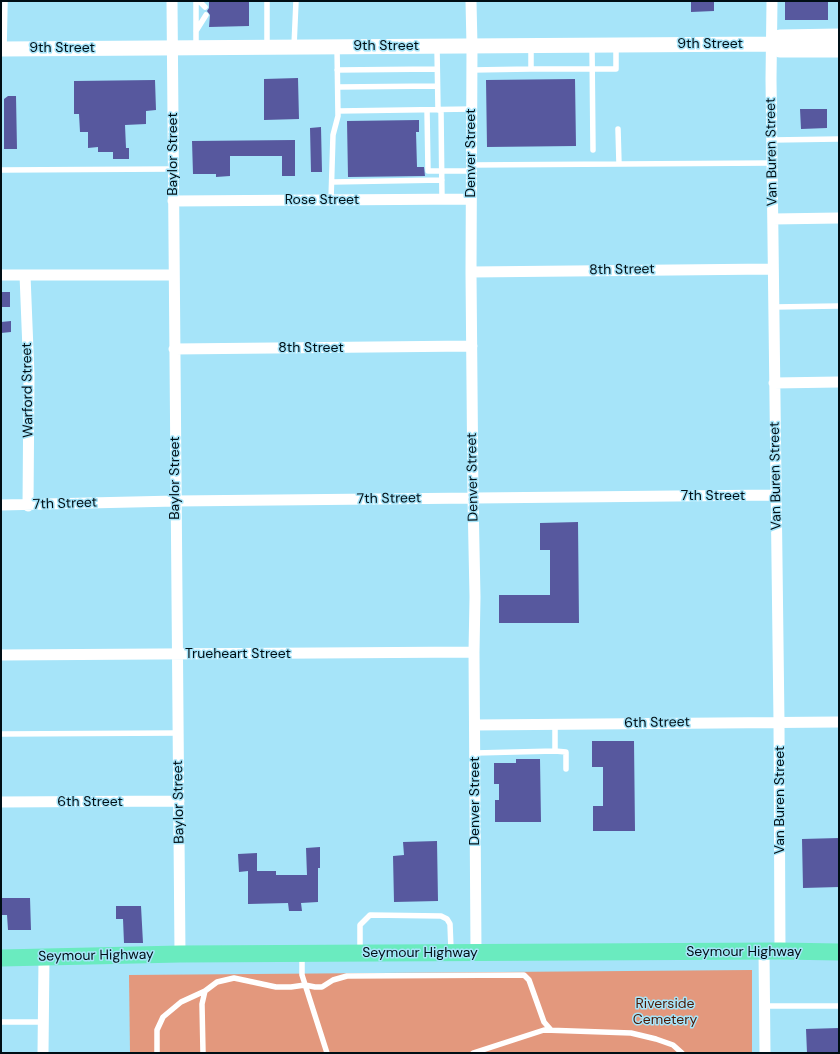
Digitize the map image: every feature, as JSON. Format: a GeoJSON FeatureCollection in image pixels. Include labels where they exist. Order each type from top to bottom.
{"type":"FeatureCollection","features":[{"type":"Feature","properties":{"kind":"main road","name":"Seymour Highway"},"geometry":{"type":"LineString","coordinates":[[1,958],[302,953],[839,952]]}},
{"type":"Feature","properties":{"kind":"street","name":"Baylor Street"},"geometry":{"type":"LineString","coordinates":[[172,1],[173,275],[180,954]]}},
{"type":"Feature","properties":{"kind":"street","name":"Denver Street"},"geometry":{"type":"LineString","coordinates":[[471,1],[471,272],[475,597],[476,952]]}},
{"type":"Feature","properties":{"kind":"street","name":"Van Buren Street"},"geometry":{"type":"LineString","coordinates":[[765,1053],[765,1006],[772,951],[779,722],[774,383],[772,1]]}},
{"type":"Feature","properties":{"kind":"street","name":"9th Street"},"geometry":{"type":"LineString","coordinates":[[772,44],[780,37],[839,36]]}},
{"type":"Feature","properties":{"kind":"street","name":"9th Street"},"geometry":{"type":"LineString","coordinates":[[3,49],[772,44],[780,50],[839,50]]}},
{"type":"Feature","properties":{"kind":"street","name":"Rose Street"},"geometry":{"type":"LineString","coordinates":[[173,201],[471,198]]}},
{"type":"Feature","properties":{"kind":"street"},"geometry":{"type":"LineString","coordinates":[[773,219],[839,218]]}},
{"type":"Feature","properties":{"kind":"street","name":"8th Street"},"geometry":{"type":"LineString","coordinates":[[471,272],[773,269]]}},
{"type":"Feature","properties":{"kind":"street"},"geometry":{"type":"LineString","coordinates":[[1,275],[173,275]]}},
{"type":"Feature","properties":{"kind":"street","name":"Warford Street"},"geometry":{"type":"LineString","coordinates":[[24,275],[29,375],[28,506]]}},
{"type":"Feature","properties":{"kind":"street","name":"8th Street"},"geometry":{"type":"LineString","coordinates":[[174,349],[472,346]]}},
{"type":"Feature","properties":{"kind":"street"},"geometry":{"type":"LineString","coordinates":[[774,383],[839,382]]}},
{"type":"Feature","properties":{"kind":"street","name":"7th Street"},"geometry":{"type":"LineString","coordinates":[[1,505],[28,506],[176,501],[776,495]]}},
{"type":"Feature","properties":{"kind":"street","name":"Trueheart Street"},"geometry":{"type":"LineString","coordinates":[[1,655],[474,652]]}},
{"type":"Feature","properties":{"kind":"street","name":"6th Street"},"geometry":{"type":"LineString","coordinates":[[475,725],[839,722]]}},
{"type":"Feature","properties":{"kind":"street","name":"6th Street"},"geometry":{"type":"LineString","coordinates":[[1,802],[179,801]]}},
{"type":"Feature","properties":{"kind":"street"},"geometry":{"type":"LineString","coordinates":[[43,1053],[44,958]]}},
{"type":"Feature","properties":{"kind":"lane"},"geometry":{"type":"LineString","coordinates":[[3,49],[3,16],[5,1]]}},
{"type":"Feature","properties":{"kind":"lane"},"geometry":{"type":"LineString","coordinates":[[196,1],[196,47]]}},
{"type":"Feature","properties":{"kind":"lane"},"geometry":{"type":"LineString","coordinates":[[199,1],[205,7]]}},
{"type":"Feature","properties":{"kind":"lane"},"geometry":{"type":"LineString","coordinates":[[267,1],[267,47]]}},
{"type":"Feature","properties":{"kind":"lane"},"geometry":{"type":"LineString","coordinates":[[294,47],[296,1]]}},
{"type":"Feature","properties":{"kind":"lane"},"geometry":{"type":"LineString","coordinates":[[196,31],[206,15]]}},
{"type":"Feature","properties":{"kind":"lane"},"geometry":{"type":"LineString","coordinates":[[531,45],[531,69]]}},
{"type":"Feature","properties":{"kind":"lane"},"geometry":{"type":"LineString","coordinates":[[592,45],[593,150]]}},
{"type":"Feature","properties":{"kind":"lane"},"geometry":{"type":"LineString","coordinates":[[472,70],[616,69],[616,45]]}},
{"type":"Feature","properties":{"kind":"lane"},"geometry":{"type":"LineString","coordinates":[[331,200],[333,135],[338,116],[337,46]]}},
{"type":"Feature","properties":{"kind":"lane"},"geometry":{"type":"LineString","coordinates":[[437,46],[437,86],[440,110],[442,199]]}},
{"type":"Feature","properties":{"kind":"lane"},"geometry":{"type":"LineString","coordinates":[[337,70],[437,69]]}},
{"type":"Feature","properties":{"kind":"lane"},"geometry":{"type":"LineString","coordinates":[[338,87],[437,86]]}},
{"type":"Feature","properties":{"kind":"lane"},"geometry":{"type":"LineString","coordinates":[[338,111],[472,109]]}},
{"type":"Feature","properties":{"kind":"lane"},"geometry":{"type":"LineString","coordinates":[[427,110],[428,171],[471,168],[618,164],[772,163]]}},
{"type":"Feature","properties":{"kind":"lane"},"geometry":{"type":"LineString","coordinates":[[618,129],[618,164]]}},
{"type":"Feature","properties":{"kind":"lane"},"geometry":{"type":"LineString","coordinates":[[772,140],[839,139]]}},
{"type":"Feature","properties":{"kind":"lane"},"geometry":{"type":"LineString","coordinates":[[1,170],[173,169]]}},
{"type":"Feature","properties":{"kind":"lane"},"geometry":{"type":"LineString","coordinates":[[332,182],[442,180]]}},
{"type":"Feature","properties":{"kind":"lane"},"geometry":{"type":"LineString","coordinates":[[774,307],[839,306]]}},
{"type":"Feature","properties":{"kind":"lane"},"geometry":{"type":"LineString","coordinates":[[555,724],[555,751]]}},
{"type":"Feature","properties":{"kind":"lane"},"geometry":{"type":"LineString","coordinates":[[1,734],[178,733]]}},
{"type":"Feature","properties":{"kind":"lane"},"geometry":{"type":"LineString","coordinates":[[475,753],[566,752],[566,769]]}},
{"type":"Feature","properties":{"kind":"lane"},"geometry":{"type":"LineString","coordinates":[[360,953],[360,925],[370,916],[441,916],[447,919],[450,924],[451,952]]}},
{"type":"Feature","properties":{"kind":"lane"},"geometry":{"type":"LineString","coordinates":[[302,953],[302,974],[327,1053]]}},
{"type":"Feature","properties":{"kind":"lane"},"geometry":{"type":"LineString","coordinates":[[157,1053],[157,1030],[163,1017],[181,1002],[205,991],[217,982],[234,978],[276,987],[305,985],[315,987],[322,986],[333,980],[347,976],[524,975],[528,980],[544,1022],[551,1030]]}},
{"type":"Feature","properties":{"kind":"lane"},"geometry":{"type":"LineString","coordinates":[[203,1053],[202,1004],[205,991]]}},
{"type":"Feature","properties":{"kind":"lane"},"geometry":{"type":"LineString","coordinates":[[765,1006],[839,1006]]}},
{"type":"Feature","properties":{"kind":"lane"},"geometry":{"type":"LineString","coordinates":[[1,1022],[43,1022]]}},
{"type":"Feature","properties":{"kind":"lane"},"geometry":{"type":"LineString","coordinates":[[473,1053],[544,1030],[632,1033],[673,1045],[682,1053]]}},
{"type":"Feature","properties":{"kind":"green space","name":"Riverside Cemetery"},"geometry":{"type":"Polygon","coordinates":[[[752,970],[752,1053],[130,1053],[129,975],[752,970]]]}},
{"type":"Feature","properties":{"kind":"building"},"geometry":{"type":"Polygon","coordinates":[[[209,1],[249,1],[249,26],[209,27],[210,15],[207,11],[209,8],[209,1]]]}},
{"type":"Feature","properties":{"kind":"building"},"geometry":{"type":"Polygon","coordinates":[[[691,1],[714,1],[714,11],[691,12],[691,1]]]}},
{"type":"Feature","properties":{"kind":"building"},"geometry":{"type":"Polygon","coordinates":[[[785,1],[828,1],[828,20],[785,20],[785,1]]]}},
{"type":"Feature","properties":{"kind":"building"},"geometry":{"type":"Polygon","coordinates":[[[298,78],[299,119],[264,120],[264,79],[298,78]]]}},
{"type":"Feature","properties":{"kind":"building"},"geometry":{"type":"Polygon","coordinates":[[[575,79],[576,146],[487,147],[486,80],[575,79]]]}},
{"type":"Feature","properties":{"kind":"building"},"geometry":{"type":"Polygon","coordinates":[[[155,80],[156,110],[146,111],[146,124],[125,125],[126,148],[129,148],[129,159],[113,159],[113,152],[98,152],[98,147],[88,148],[88,132],[80,132],[79,114],[74,114],[74,81],[155,80]]]}},
{"type":"Feature","properties":{"kind":"building"},"geometry":{"type":"Polygon","coordinates":[[[8,96],[16,96],[17,149],[4,149],[4,99],[8,96]]]}},
{"type":"Feature","properties":{"kind":"building"},"geometry":{"type":"Polygon","coordinates":[[[800,109],[827,109],[827,128],[801,129],[800,109]]]}},
{"type":"Feature","properties":{"kind":"building"},"geometry":{"type":"Polygon","coordinates":[[[419,120],[419,132],[416,132],[417,167],[424,167],[425,176],[348,177],[347,121],[419,120]]]}},
{"type":"Feature","properties":{"kind":"building"},"geometry":{"type":"Polygon","coordinates":[[[321,127],[322,172],[311,172],[310,128],[321,127]]]}},
{"type":"Feature","properties":{"kind":"building"},"geometry":{"type":"Polygon","coordinates":[[[295,140],[295,176],[282,176],[282,156],[230,156],[230,176],[216,177],[216,174],[193,174],[192,141],[295,140]]]}},
{"type":"Feature","properties":{"kind":"building"},"geometry":{"type":"Polygon","coordinates":[[[1,292],[10,292],[10,307],[1,307],[1,292]]]}},
{"type":"Feature","properties":{"kind":"building"},"geometry":{"type":"Polygon","coordinates":[[[11,321],[11,332],[1,333],[1,322],[11,321]]]}},
{"type":"Feature","properties":{"kind":"building"},"geometry":{"type":"Polygon","coordinates":[[[578,522],[579,623],[499,623],[499,595],[550,595],[550,550],[540,550],[540,523],[578,522]]]}},
{"type":"Feature","properties":{"kind":"building"},"geometry":{"type":"Polygon","coordinates":[[[592,741],[634,741],[635,831],[593,831],[593,806],[603,806],[603,767],[592,767],[592,741]]]}},
{"type":"Feature","properties":{"kind":"building"},"geometry":{"type":"Polygon","coordinates":[[[516,759],[540,759],[541,822],[495,822],[495,800],[499,800],[499,784],[494,784],[494,763],[516,763],[516,759]]]}},
{"type":"Feature","properties":{"kind":"building"},"geometry":{"type":"Polygon","coordinates":[[[839,838],[839,887],[803,888],[802,839],[839,838]]]}},
{"type":"Feature","properties":{"kind":"building"},"geometry":{"type":"Polygon","coordinates":[[[437,841],[438,901],[394,902],[393,856],[404,855],[403,842],[437,841]]]}},
{"type":"Feature","properties":{"kind":"building"},"geometry":{"type":"Polygon","coordinates":[[[320,847],[320,868],[318,868],[318,902],[301,903],[302,911],[289,911],[288,903],[248,904],[248,871],[239,872],[238,854],[257,853],[257,871],[276,871],[276,875],[307,875],[306,848],[320,847]]]}},
{"type":"Feature","properties":{"kind":"building"},"geometry":{"type":"Polygon","coordinates":[[[1,898],[30,898],[31,930],[8,930],[7,915],[1,915],[1,898]]]}},
{"type":"Feature","properties":{"kind":"building"},"geometry":{"type":"Polygon","coordinates":[[[116,906],[141,906],[143,943],[124,943],[123,919],[116,919],[116,906]]]}},
{"type":"Feature","properties":{"kind":"building"},"geometry":{"type":"Polygon","coordinates":[[[839,1028],[839,1053],[807,1053],[806,1029],[839,1028]]]}}]}
